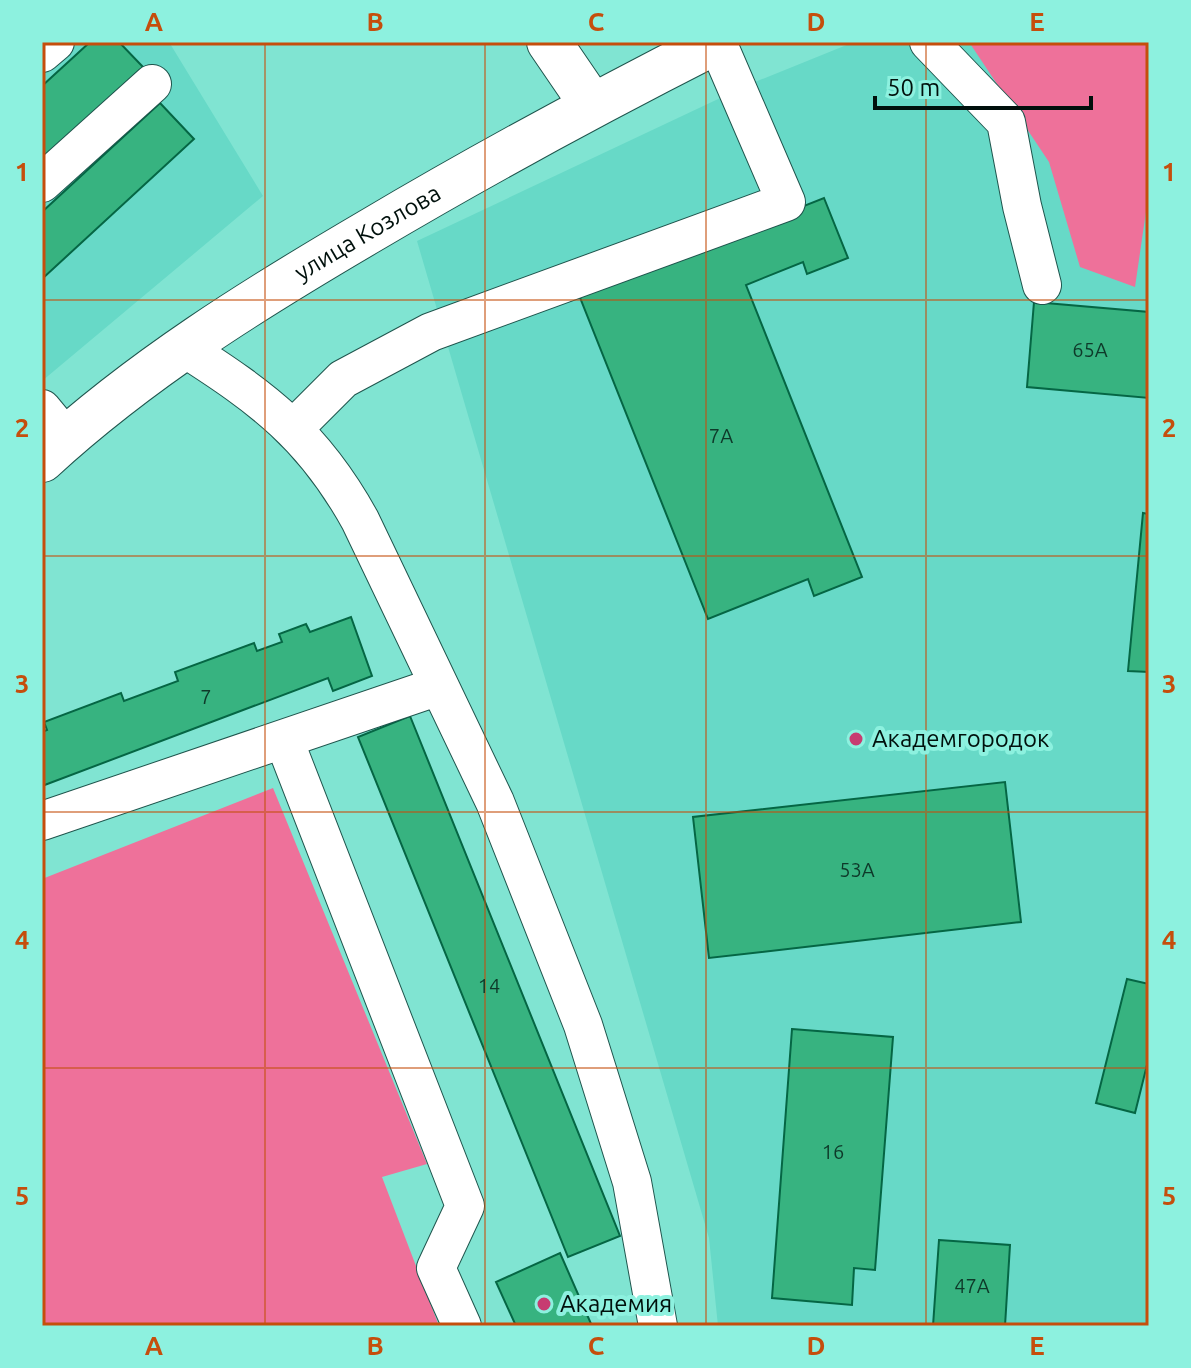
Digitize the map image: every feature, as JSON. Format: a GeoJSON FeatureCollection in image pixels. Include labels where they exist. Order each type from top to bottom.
{"type":"FeatureCollection","features":[{"type":"Feature","properties":{"kind":"main road"},"geometry":{"type":"LineString","coordinates":[[549,42],[592,105]]}},
{"type":"Feature","properties":{"kind":"main road","name":"улица Козлова"},"geometry":{"type":"LineString","coordinates":[[50,436],[320,260],[592,105],[716,42]]}},
{"type":"Feature","properties":{"kind":"street"},"geometry":{"type":"LineString","coordinates":[[42,53],[55,42]]}},
{"type":"Feature","properties":{"kind":"street"},"geometry":{"type":"LineString","coordinates":[[293,429],[343,379],[431,332],[786,202],[716,42]]}},
{"type":"Feature","properties":{"kind":"street"},"geometry":{"type":"LineString","coordinates":[[929,42],[1006,122],[1022,206],[1042,285]]}},
{"type":"Feature","properties":{"kind":"street"},"geometry":{"type":"LineString","coordinates":[[42,183],[152,84]]}},
{"type":"Feature","properties":{"kind":"street"},"geometry":{"type":"LineString","coordinates":[[183,347],[248,389],[293,429],[340,484],[354,508],[495,802],[583,1025],[632,1182],[658,1326]]}},
{"type":"Feature","properties":{"kind":"street"},"geometry":{"type":"LineString","coordinates":[[42,821],[439,686]]}},
{"type":"Feature","properties":{"kind":"street"},"geometry":{"type":"LineString","coordinates":[[284,740],[465,1206],[436,1268],[462,1326]]}},
{"type":"Feature","properties":{"kind":"shaded area"},"geometry":{"type":"Polygon","coordinates":[[[42,42],[169,42],[263,196],[42,381],[42,42]]]}},
{"type":"Feature","properties":{"kind":"shaded area","name":"Академгородок"},"geometry":{"type":"Polygon","coordinates":[[[854,42],[1149,42],[1149,1326],[718,1326],[709,1238],[417,241],[750,84],[854,42]]]}},
{"type":"Feature","properties":{"kind":"shaded area"},"geometry":{"type":"Polygon","coordinates":[[[969,42],[1149,42],[1149,191],[1135,287],[1080,267],[1049,162],[969,42]]]}},
{"type":"Feature","properties":{"kind":"shaded area"},"geometry":{"type":"Polygon","coordinates":[[[273,788],[427,1164],[382,1177],[439,1326],[42,1326],[42,879],[273,788]]]}},
{"type":"Feature","properties":{"kind":"building"},"geometry":{"type":"Polygon","coordinates":[[[90,42],[119,42],[143,67],[42,160],[42,86],[90,42]]]}},
{"type":"Feature","properties":{"kind":"building"},"geometry":{"type":"Polygon","coordinates":[[[160,103],[194,139],[42,279],[42,212],[160,103]]]}},
{"type":"Feature","properties":{"kind":"building"},"geometry":{"type":"Polygon","coordinates":[[[824,198],[848,258],[807,274],[803,262],[746,285],[862,577],[814,596],[808,579],[708,619],[579,295],[824,198]]]}},
{"type":"Feature","properties":{"kind":"building"},"geometry":{"type":"Polygon","coordinates":[[[1034,302],[1149,312],[1149,398],[1027,387],[1034,302]]]}},
{"type":"Feature","properties":{"kind":"building"},"geometry":{"type":"Polygon","coordinates":[[[1143,513],[1149,514],[1149,672],[1128,671],[1143,513]]]}},
{"type":"Feature","properties":{"kind":"building"},"geometry":{"type":"Polygon","coordinates":[[[351,617],[372,676],[333,691],[328,678],[42,786],[42,732],[47,730],[44,722],[121,693],[124,701],[178,681],[175,672],[254,643],[257,651],[282,642],[279,634],[306,624],[310,632],[351,617]]]}},
{"type":"Feature","properties":{"kind":"building"},"geometry":{"type":"Polygon","coordinates":[[[410,716],[620,1236],[568,1257],[358,737],[410,716]]]}},
{"type":"Feature","properties":{"kind":"building"},"geometry":{"type":"Polygon","coordinates":[[[1005,782],[1021,922],[709,958],[693,817],[1005,782]]]}},
{"type":"Feature","properties":{"kind":"building"},"geometry":{"type":"Polygon","coordinates":[[[1127,979],[1149,984],[1149,1057],[1135,1113],[1096,1103],[1127,979]]]}},
{"type":"Feature","properties":{"kind":"building"},"geometry":{"type":"Polygon","coordinates":[[[792,1029],[893,1037],[875,1270],[854,1268],[852,1305],[772,1298],[792,1029]]]}},
{"type":"Feature","properties":{"kind":"building"},"geometry":{"type":"Polygon","coordinates":[[[939,1240],[1010,1245],[1005,1326],[933,1326],[939,1240]]]}},
{"type":"Feature","properties":{"kind":"building","name":"Академия"},"geometry":{"type":"Polygon","coordinates":[[[560,1253],[592,1326],[516,1326],[496,1282],[560,1253]]]}},
{"type":"Feature","properties":{"kind":"place","name":"Академгородок"},"geometry":{"type":"Point","coordinates":[856,739]}},
{"type":"Feature","properties":{"kind":"place","name":"Академия"},"geometry":{"type":"Point","coordinates":[544,1304]}}]}
